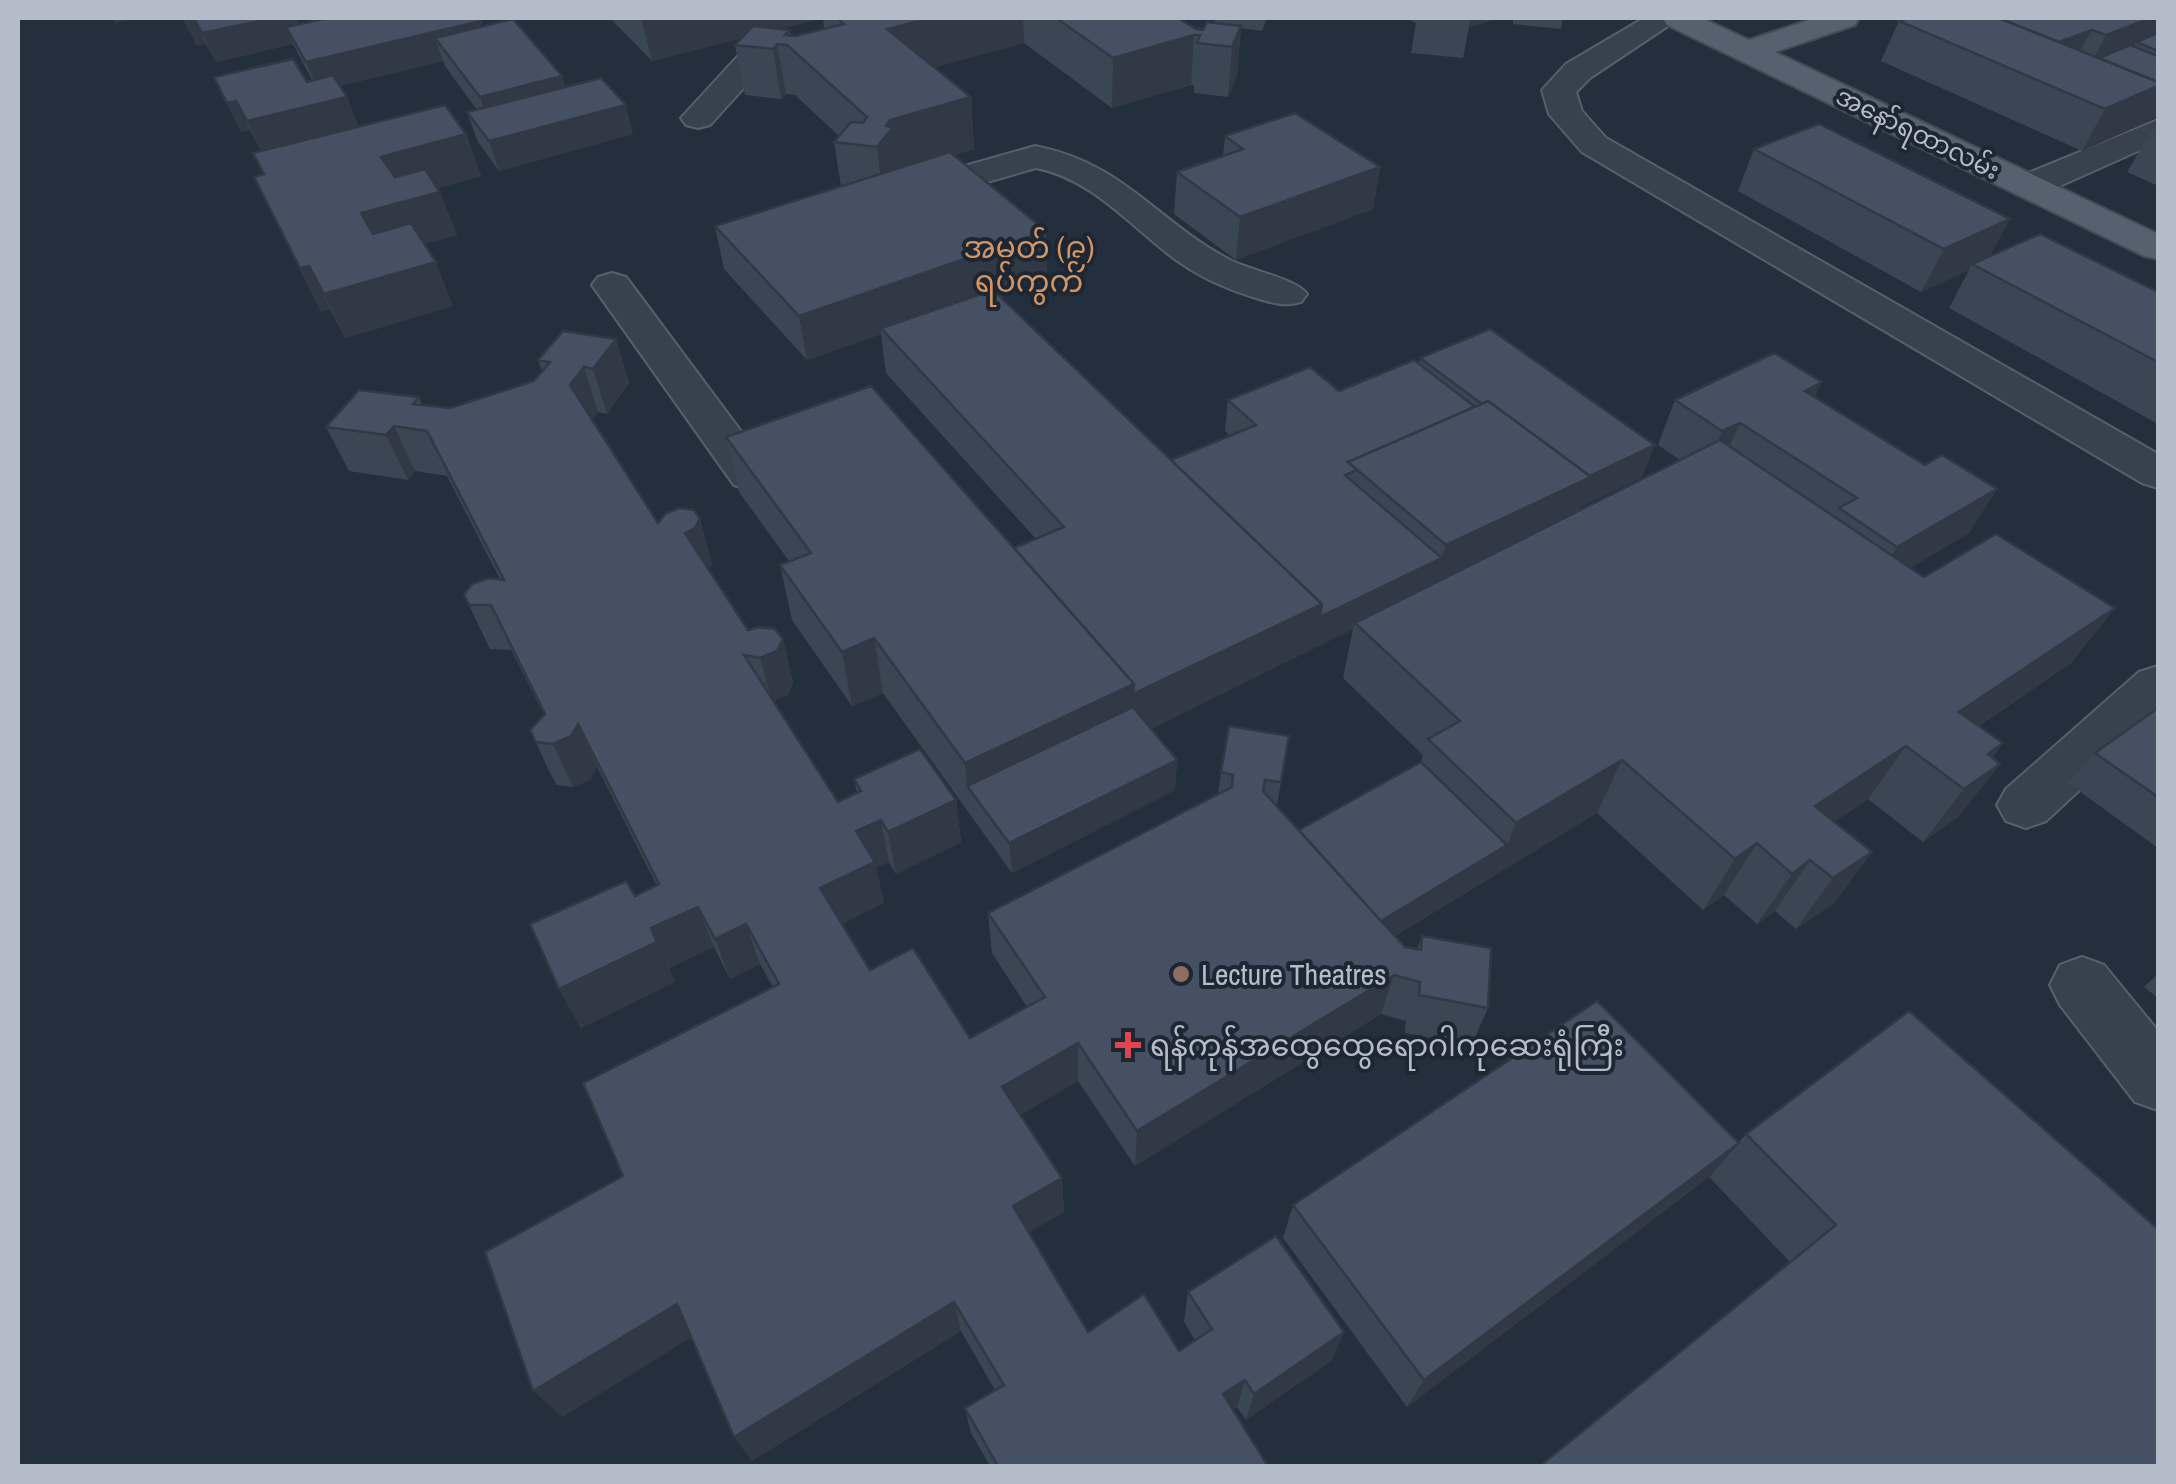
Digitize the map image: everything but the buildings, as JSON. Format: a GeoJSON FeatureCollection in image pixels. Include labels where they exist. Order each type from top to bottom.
{"type":"FeatureCollection","features":[{"type":"Feature","properties":{"kind":"main road","name":"အနော်ရထာလမ်း"},"geometry":{"type":"LineString","coordinates":[[1678,18],[2158,248]]}},
{"type":"Feature","properties":{"kind":"main road"},"geometry":{"type":"LineString","coordinates":[[1748,51],[1844,18]]}},
{"type":"Feature","properties":{"kind":"street"},"geometry":{"type":"LineString","coordinates":[[1665,18],[1578,70],[1560,90],[1566,114],[1594,145],[2158,472]]}},
{"type":"Feature","properties":{"kind":"street"},"geometry":{"type":"LineString","coordinates":[[698,118],[749,63],[842,35]]}},
{"type":"Feature","properties":{"kind":"street"},"geometry":{"type":"LineString","coordinates":[[2029,186],[2158,130]]}},
{"type":"Feature","properties":{"kind":"street"},"geometry":{"type":"LineString","coordinates":[[870,206],[1020,162],[1054,158],[1087,175],[1205,262],[1252,286],[1287,294]]}},
{"type":"Feature","properties":{"kind":"street"},"geometry":{"type":"LineString","coordinates":[[612,285],[750,475]]}},
{"type":"Feature","properties":{"kind":"street"},"geometry":{"type":"LineString","coordinates":[[2026,805],[2158,686]]}},
{"type":"Feature","properties":{"kind":"street"},"geometry":{"type":"LineString","coordinates":[[2082,985],[2158,1080]]}},
{"type":"Feature","properties":{"kind":"place","name":"Lecture Theatres"},"geometry":{"type":"Point","coordinates":[1181,974]}},
{"type":"Feature","properties":{"kind":"place","name":"ရန်ကုန်အထွေထွေရောဂါကုဆေးရုံကြီး"},"geometry":{"type":"Point","coordinates":[1128,1045]}},
{"type":"Feature","properties":{"kind":"district","name":"အမှတ် (၉) ရပ်ကွက်"},"geometry":{"type":"Point","coordinates":[1029,264]}}]}
